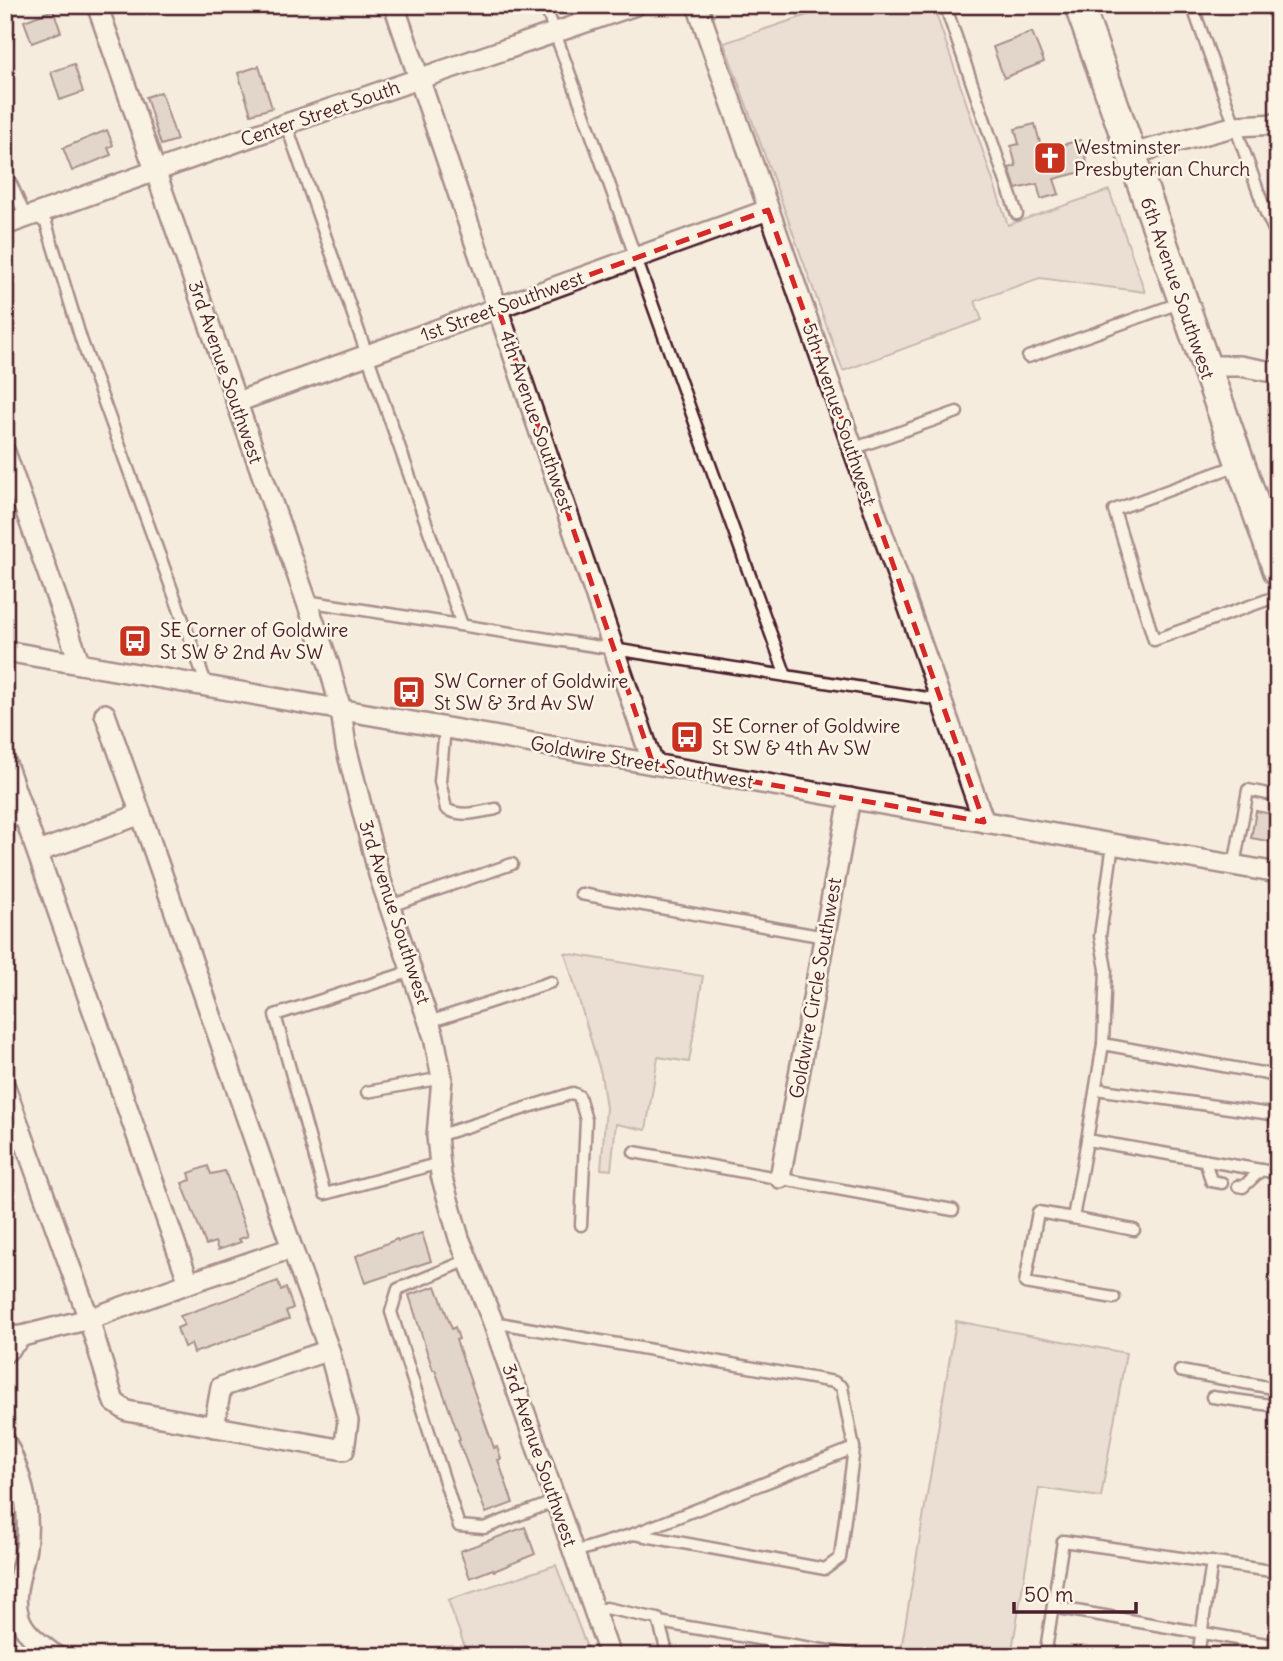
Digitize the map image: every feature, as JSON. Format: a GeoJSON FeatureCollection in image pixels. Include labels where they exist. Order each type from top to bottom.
{"type":"FeatureCollection","features":[{"type":"Feature","properties":{"kind":"main road","name":"6th Avenue Southwest"},"geometry":{"type":"LineString","coordinates":[[1079,5],[1278,571]]}},
{"type":"Feature","properties":{"kind":"street","name":"3rd Avenue Southwest"},"geometry":{"type":"LineString","coordinates":[[97,5],[329,665],[341,710],[346,747],[390,906],[429,1022],[442,1078],[437,1136],[440,1163],[459,1238],[493,1322],[610,1656]]}},
{"type":"Feature","properties":{"kind":"street","name":"4th Avenue Southwest"},"geometry":{"type":"LineString","coordinates":[[394,5],[616,649],[653,764]]}},
{"type":"Feature","properties":{"kind":"street","name":"Center Street South"},"geometry":{"type":"LineString","coordinates":[[5,225],[286,124],[636,5]]}},
{"type":"Feature","properties":{"kind":"street","name":"5th Avenue Southwest"},"geometry":{"type":"LineString","coordinates":[[697,5],[984,822]]}},
{"type":"Feature","properties":{"kind":"street"},"geometry":{"type":"LineString","coordinates":[[1132,154],[1236,127],[1278,124]]}},
{"type":"Feature","properties":{"kind":"street","name":"1st Street Southwest"},"geometry":{"type":"LineString","coordinates":[[237,402],[768,210]]}},
{"type":"Feature","properties":{"kind":"street"},"geometry":{"type":"LineString","coordinates":[[1205,366],[1240,366],[1278,373]]}},
{"type":"Feature","properties":{"kind":"street"},"geometry":{"type":"LineString","coordinates":[[7,465],[80,664]]}},
{"type":"Feature","properties":{"kind":"street","name":"Goldwire Street Southwest"},"geometry":{"type":"LineString","coordinates":[[5,651],[1278,873]]}},
{"type":"Feature","properties":{"kind":"street"},"geometry":{"type":"LineString","coordinates":[[5,1087],[89,1319],[114,1402],[127,1411],[344,1450],[348,1421],[329,1350],[106,714]]}},
{"type":"Feature","properties":{"kind":"street"},"geometry":{"type":"LineString","coordinates":[[5,761],[15,816],[38,852],[188,1283]]}},
{"type":"Feature","properties":{"kind":"street","name":"Goldwire Circle Southwest"},"geometry":{"type":"LineString","coordinates":[[780,1178],[850,798]]}},
{"type":"Feature","properties":{"kind":"street"},"geometry":{"type":"LineString","coordinates":[[38,852],[141,814]]}},
{"type":"Feature","properties":{"kind":"street"},"geometry":{"type":"LineString","coordinates":[[5,1353],[13,1336],[89,1319],[292,1248]]}},
{"type":"Feature","properties":{"kind":"street"},"geometry":{"type":"LineString","coordinates":[[214,1427],[221,1387],[329,1350]]}},
{"type":"Feature","properties":{"kind":"street"},"geometry":{"type":"LineString","coordinates":[[5,1441],[24,1489],[27,1515],[26,1546],[16,1598],[19,1618],[28,1635],[56,1656]]}},
{"type":"Feature","properties":{"kind":"lane"},"geometry":{"type":"LineString","coordinates":[[545,5],[786,676]]}},
{"type":"Feature","properties":{"kind":"lane"},"geometry":{"type":"LineString","coordinates":[[945,5],[1017,214]]}},
{"type":"Feature","properties":{"kind":"lane"},"geometry":{"type":"LineString","coordinates":[[1192,5],[1278,239]]}},
{"type":"Feature","properties":{"kind":"lane"},"geometry":{"type":"LineString","coordinates":[[286,124],[462,625]]}},
{"type":"Feature","properties":{"kind":"lane"},"geometry":{"type":"LineString","coordinates":[[5,170],[23,211],[46,223],[81,339],[207,686]]}},
{"type":"Feature","properties":{"kind":"lane"},"geometry":{"type":"LineString","coordinates":[[1028,357],[1182,301]]}},
{"type":"Feature","properties":{"kind":"lane"},"geometry":{"type":"LineString","coordinates":[[852,449],[957,412]]}},
{"type":"Feature","properties":{"kind":"lane"},"geometry":{"type":"LineString","coordinates":[[1240,464],[1114,510],[1154,640],[1278,596]]}},
{"type":"Feature","properties":{"kind":"lane"},"geometry":{"type":"LineString","coordinates":[[306,601],[940,700]]}},
{"type":"Feature","properties":{"kind":"lane"},"geometry":{"type":"LineString","coordinates":[[444,728],[440,781],[446,809],[466,815],[496,809]]}},
{"type":"Feature","properties":{"kind":"lane"},"geometry":{"type":"LineString","coordinates":[[1234,866],[1248,790],[1278,796]]}},
{"type":"Feature","properties":{"kind":"lane"},"geometry":{"type":"LineString","coordinates":[[1073,1219],[1104,1044],[1106,969],[1100,936],[1113,844]]}},
{"type":"Feature","properties":{"kind":"lane"},"geometry":{"type":"LineString","coordinates":[[390,906],[512,864]]}},
{"type":"Feature","properties":{"kind":"lane"},"geometry":{"type":"LineString","coordinates":[[581,894],[825,937]]}},
{"type":"Feature","properties":{"kind":"lane"},"geometry":{"type":"LineString","coordinates":[[412,971],[275,1015],[325,1194],[440,1163]]}},
{"type":"Feature","properties":{"kind":"lane"},"geometry":{"type":"LineString","coordinates":[[429,1022],[551,982]]}},
{"type":"Feature","properties":{"kind":"lane"},"geometry":{"type":"LineString","coordinates":[[1104,1044],[1278,1076]]}},
{"type":"Feature","properties":{"kind":"lane"},"geometry":{"type":"LineString","coordinates":[[367,1092],[442,1078]]}},
{"type":"Feature","properties":{"kind":"lane"},"geometry":{"type":"LineString","coordinates":[[1096,1089],[1278,1115]]}},
{"type":"Feature","properties":{"kind":"lane"},"geometry":{"type":"LineString","coordinates":[[437,1136],[573,1093],[579,1096],[586,1120],[581,1225]]}},
{"type":"Feature","properties":{"kind":"lane"},"geometry":{"type":"LineString","coordinates":[[1087,1140],[1278,1173]]}},
{"type":"Feature","properties":{"kind":"lane"},"geometry":{"type":"LineString","coordinates":[[634,1152],[953,1210]]}},
{"type":"Feature","properties":{"kind":"lane"},"geometry":{"type":"LineString","coordinates":[[1205,1160],[1211,1181],[1222,1183]]}},
{"type":"Feature","properties":{"kind":"lane"},"geometry":{"type":"LineString","coordinates":[[1238,1186],[1243,1187],[1261,1170]]}},
{"type":"Feature","properties":{"kind":"lane"},"geometry":{"type":"LineString","coordinates":[[1114,1298],[1025,1283],[1038,1212],[1134,1230]]}},
{"type":"Feature","properties":{"kind":"lane"},"geometry":{"type":"LineString","coordinates":[[468,1260],[398,1289],[391,1312],[459,1525],[484,1528],[556,1501]]}},
{"type":"Feature","properties":{"kind":"lane"},"geometry":{"type":"LineString","coordinates":[[493,1322],[834,1382],[842,1387],[854,1448],[839,1558],[825,1569],[634,1534]]}},
{"type":"Feature","properties":{"kind":"lane"},"geometry":{"type":"LineString","coordinates":[[1180,1371],[1278,1389]]}},
{"type":"Feature","properties":{"kind":"lane"},"geometry":{"type":"LineString","coordinates":[[1212,1397],[1278,1406]]}},
{"type":"Feature","properties":{"kind":"lane"},"geometry":{"type":"LineString","coordinates":[[574,1552],[634,1534],[854,1448]]}},
{"type":"Feature","properties":{"kind":"lane"},"geometry":{"type":"LineString","coordinates":[[1045,1656],[1063,1541],[1278,1572]]}},
{"type":"Feature","properties":{"kind":"lane"},"geometry":{"type":"LineString","coordinates":[[1198,1656],[1212,1562]]}},
{"type":"Feature","properties":{"kind":"lane"},"geometry":{"type":"LineString","coordinates":[[1053,1607],[1278,1646]]}},
{"type":"Feature","properties":{"kind":"lane"},"geometry":{"type":"LineString","coordinates":[[595,1613],[606,1608],[658,1619],[668,1656]]}},
{"type":"Feature","properties":{"kind":"lane"},"geometry":{"type":"LineString","coordinates":[[659,1622],[858,1656]]}},
{"type":"Feature","properties":{"kind":"highlighted area"},"geometry":{"type":"Polygon","coordinates":[[[768,210],[984,822],[653,764],[498,308],[768,210]]]}},
{"type":"Feature","properties":{"kind":"shaded area"},"geometry":{"type":"Polygon","coordinates":[[[807,5],[933,5],[1008,225],[1109,190],[1145,292],[1040,278],[975,301],[982,320],[843,371],[724,43],[810,14],[807,5]]]}},
{"type":"Feature","properties":{"kind":"shaded area"},"geometry":{"type":"Polygon","coordinates":[[[565,953],[703,976],[689,1062],[658,1057],[646,1130],[616,1124],[611,1170],[601,1169],[606,1108],[601,1074],[565,953]]]}},
{"type":"Feature","properties":{"kind":"shaded area"},"geometry":{"type":"Polygon","coordinates":[[[956,1321],[1126,1353],[1101,1497],[1039,1488],[1011,1656],[900,1656],[956,1321]]]}},
{"type":"Feature","properties":{"kind":"shaded area"},"geometry":{"type":"Polygon","coordinates":[[[556,1565],[590,1656],[468,1656],[448,1600],[556,1565]]]}},
{"type":"Feature","properties":{"kind":"building"},"geometry":{"type":"Polygon","coordinates":[[[53,10],[61,32],[32,43],[24,21],[53,10]]]}},
{"type":"Feature","properties":{"kind":"building"},"geometry":{"type":"Polygon","coordinates":[[[1032,32],[1044,62],[1004,78],[993,47],[1032,32]]]}},
{"type":"Feature","properties":{"kind":"building"},"geometry":{"type":"Polygon","coordinates":[[[74,64],[83,92],[60,100],[51,72],[74,64]]]}},
{"type":"Feature","properties":{"kind":"building"},"geometry":{"type":"Polygon","coordinates":[[[259,66],[272,108],[251,114],[238,73],[259,66]]]}},
{"type":"Feature","properties":{"kind":"building"},"geometry":{"type":"Polygon","coordinates":[[[161,92],[177,140],[161,145],[146,97],[161,92]]]}},
{"type":"Feature","properties":{"kind":"building","name":"Westminster Presbyterian Church"},"geometry":{"type":"Polygon","coordinates":[[[1035,124],[1042,150],[1081,140],[1089,170],[1054,179],[1059,194],[1041,199],[1037,184],[1016,189],[1009,168],[1016,166],[1011,146],[1019,144],[1015,129],[1035,124]]]}},
{"type":"Feature","properties":{"kind":"building"},"geometry":{"type":"Polygon","coordinates":[[[107,130],[113,145],[108,148],[111,155],[72,171],[63,148],[107,130]]]}},
{"type":"Feature","properties":{"kind":"building"},"geometry":{"type":"Polygon","coordinates":[[[1256,811],[1278,815],[1278,843],[1251,838],[1256,811]]]}},
{"type":"Feature","properties":{"kind":"building"},"geometry":{"type":"Polygon","coordinates":[[[208,1166],[211,1174],[225,1171],[248,1236],[239,1239],[241,1242],[218,1250],[215,1242],[206,1245],[182,1183],[191,1180],[189,1173],[208,1166]]]}},
{"type":"Feature","properties":{"kind":"building"},"geometry":{"type":"Polygon","coordinates":[[[422,1233],[431,1261],[365,1283],[356,1256],[397,1239],[398,1241],[422,1233]]]}},
{"type":"Feature","properties":{"kind":"building"},"geometry":{"type":"Polygon","coordinates":[[[278,1281],[281,1290],[286,1288],[293,1308],[286,1311],[289,1319],[194,1353],[191,1344],[184,1347],[177,1328],[184,1325],[180,1316],[278,1281]]]}},
{"type":"Feature","properties":{"kind":"building"},"geometry":{"type":"Polygon","coordinates":[[[436,1286],[452,1329],[455,1327],[459,1339],[456,1340],[494,1448],[497,1447],[501,1459],[498,1460],[513,1503],[486,1513],[433,1370],[409,1295],[436,1286]]]}},
{"type":"Feature","properties":{"kind":"building"},"geometry":{"type":"Polygon","coordinates":[[[525,1527],[535,1554],[470,1578],[460,1551],[525,1527]]]}},
{"type":"Feature","properties":{"kind":"place","name":"Westminster Presbyterian Church"},"geometry":{"type":"Point","coordinates":[1050,158]}},
{"type":"Feature","properties":{"kind":"place","name":"SE Corner of Goldwire St SW & 2nd Av SW"},"geometry":{"type":"Point","coordinates":[135,641]}},
{"type":"Feature","properties":{"kind":"place","name":"SW Corner of Goldwire St SW & 3rd Av SW"},"geometry":{"type":"Point","coordinates":[409,692]}},
{"type":"Feature","properties":{"kind":"place","name":"SE Corner of Goldwire St SW & 4th Av SW"},"geometry":{"type":"Point","coordinates":[687,737]}}]}
